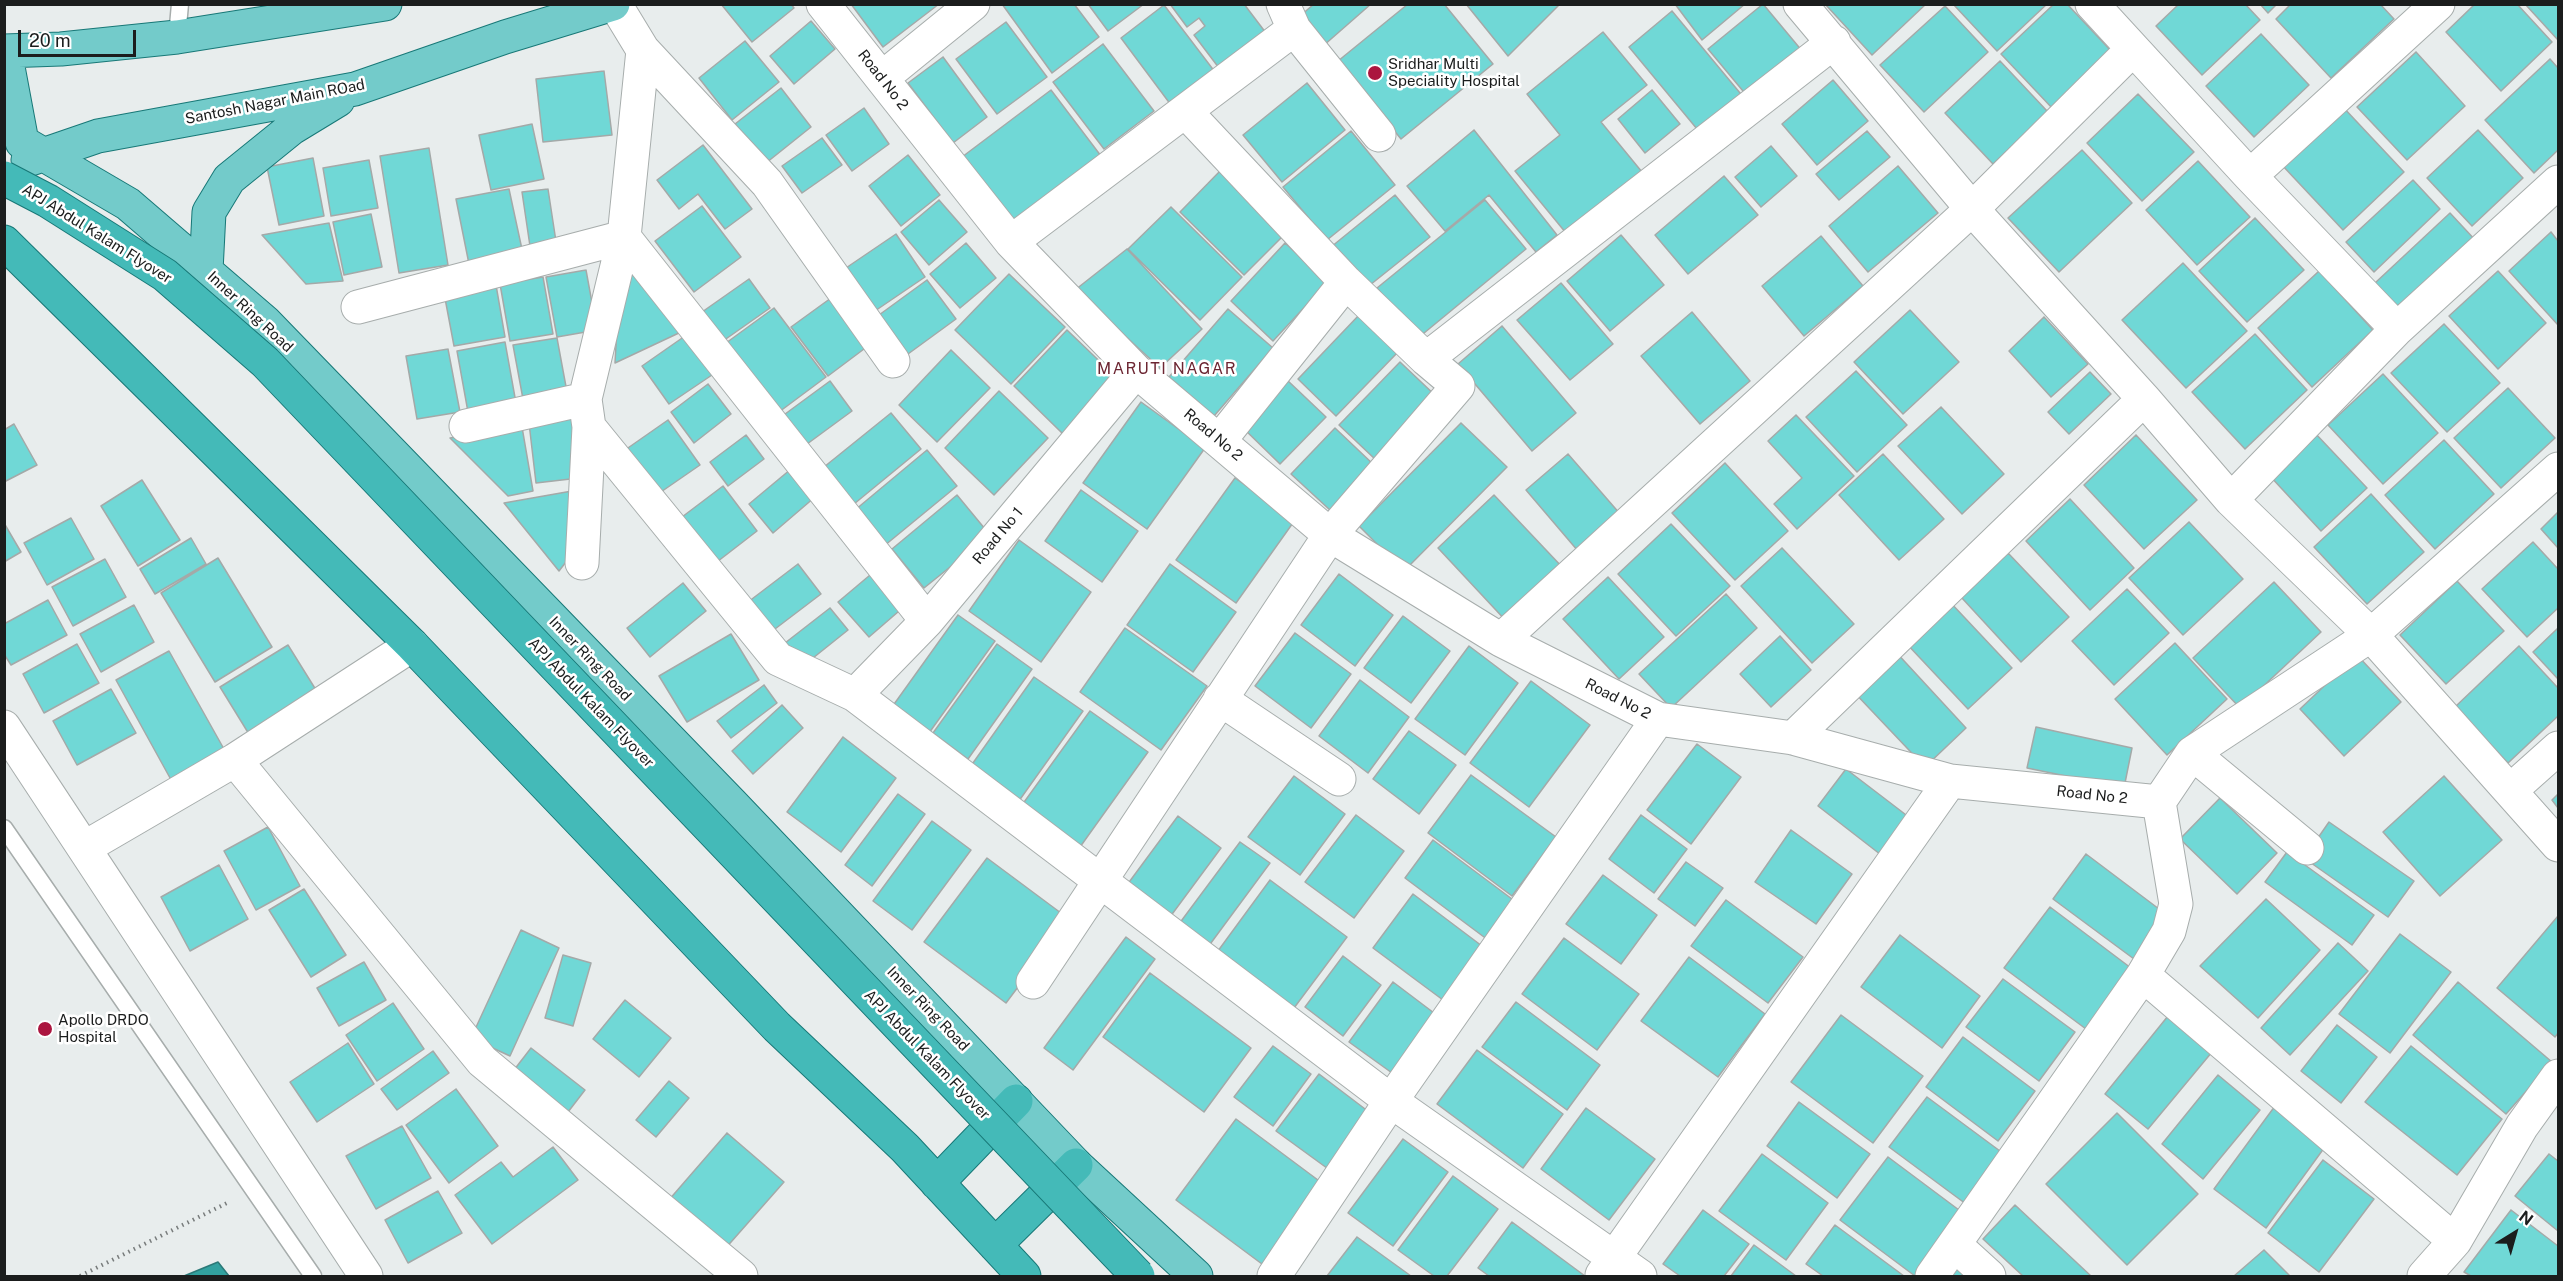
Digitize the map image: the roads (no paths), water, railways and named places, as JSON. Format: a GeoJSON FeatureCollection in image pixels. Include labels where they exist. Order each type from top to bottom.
{"type":"FeatureCollection","features":[{"type":"Feature","properties":{"kind":"highway","name":"APJ Abdul Kalam Flyover"},"geometry":{"type":"LineString","coordinates":[[4,178],[48,201],[165,275],[265,362],[1138,1276]]}},
{"type":"Feature","properties":{"kind":"highway"},"geometry":{"type":"LineString","coordinates":[[4,242],[412,645],[777,1027],[905,1148],[1024,1276]]}},
{"type":"Feature","properties":{"kind":"highway"},"geometry":{"type":"LineString","coordinates":[[937,1183],[1016,1101]]}},
{"type":"Feature","properties":{"kind":"highway"},"geometry":{"type":"LineString","coordinates":[[995,1245],[1076,1165]]}},
{"type":"Feature","properties":{"kind":"main road"},"geometry":{"type":"LineString","coordinates":[[5,51],[61,49],[177,37],[279,13],[385,4]]}},
{"type":"Feature","properties":{"kind":"main road","name":"Santosh Nagar Main ROad"},"geometry":{"type":"LineString","coordinates":[[4,172],[40,154],[98,136],[355,89],[505,37],[614,4]]}},
{"type":"Feature","properties":{"kind":"main road","name":"Inner Ring Road"},"geometry":{"type":"LineString","coordinates":[[5,51],[22,142],[128,204],[265,322],[1076,1165],[1196,1276]]}},
{"type":"Feature","properties":{"kind":"main road"},"geometry":{"type":"LineString","coordinates":[[206,271],[209,212],[229,179],[292,128],[355,89]]}},
{"type":"Feature","properties":{"kind":"street"},"geometry":{"type":"LineString","coordinates":[[614,4],[643,50],[767,183],[893,361]]}},
{"type":"Feature","properties":{"kind":"street","name":"Road No 2"},"geometry":{"type":"LineString","coordinates":[[823,4],[1011,242],[1136,371],[1330,535],[1502,640],[1658,719],[1793,738],[1950,781],[2159,802]]}},
{"type":"Feature","properties":{"kind":"street"},"geometry":{"type":"LineString","coordinates":[[882,78],[973,4]]}},
{"type":"Feature","properties":{"kind":"street"},"geometry":{"type":"LineString","coordinates":[[1800,4],[1972,209],[2144,399],[2231,500],[2371,635],[2559,845]]}},
{"type":"Feature","properties":{"kind":"street"},"geometry":{"type":"LineString","coordinates":[[2092,4],[2250,176],[2397,329]]}},
{"type":"Feature","properties":{"kind":"street"},"geometry":{"type":"LineString","coordinates":[[2250,176],[2420,10]]}},
{"type":"Feature","properties":{"kind":"street"},"geometry":{"type":"LineString","coordinates":[[1011,242],[1185,111],[1286,11],[1379,135]]}},
{"type":"Feature","properties":{"kind":"street"},"geometry":{"type":"LineString","coordinates":[[1426,358],[1833,42]]}},
{"type":"Feature","properties":{"kind":"street"},"geometry":{"type":"LineString","coordinates":[[1502,640],[1972,209],[2133,49]]}},
{"type":"Feature","properties":{"kind":"street"},"geometry":{"type":"LineString","coordinates":[[582,563],[587,413],[624,237],[643,50]]}},
{"type":"Feature","properties":{"kind":"street"},"geometry":{"type":"LineString","coordinates":[[1033,982],[1330,535],[1458,386],[1346,282],[1185,111]]}},
{"type":"Feature","properties":{"kind":"street"},"geometry":{"type":"LineString","coordinates":[[2231,500],[2397,329],[2559,182]]}},
{"type":"Feature","properties":{"kind":"street"},"geometry":{"type":"LineString","coordinates":[[358,307],[624,237]]}},
{"type":"Feature","properties":{"kind":"street"},"geometry":{"type":"LineString","coordinates":[[624,237],[927,621]]}},
{"type":"Feature","properties":{"kind":"street"},"geometry":{"type":"LineString","coordinates":[[1220,440],[1346,282]]}},
{"type":"Feature","properties":{"kind":"street","name":"Road No 1"},"geometry":{"type":"LineString","coordinates":[[855,695],[927,621],[1136,371]]}},
{"type":"Feature","properties":{"kind":"street"},"geometry":{"type":"LineString","coordinates":[[1793,738],[2144,399]]}},
{"type":"Feature","properties":{"kind":"street"},"geometry":{"type":"LineString","coordinates":[[466,426],[587,413]]}},
{"type":"Feature","properties":{"kind":"street"},"geometry":{"type":"LineString","coordinates":[[587,413],[778,659],[855,695],[1618,1271],[1950,781]]}},
{"type":"Feature","properties":{"kind":"street"},"geometry":{"type":"LineString","coordinates":[[1932,1276],[1956,1246],[2143,975],[2169,931],[2176,904],[2159,802],[2192,753],[2371,635],[2559,469]]}},
{"type":"Feature","properties":{"kind":"street"},"geometry":{"type":"LineString","coordinates":[[84,848],[235,760],[412,645]]}},
{"type":"Feature","properties":{"kind":"street"},"geometry":{"type":"LineString","coordinates":[[1220,699],[1339,779]]}},
{"type":"Feature","properties":{"kind":"street"},"geometry":{"type":"LineString","coordinates":[[1274,1276],[1391,1101],[1658,719]]}},
{"type":"Feature","properties":{"kind":"street"},"geometry":{"type":"LineString","coordinates":[[4,727],[366,1276]]}},
{"type":"Feature","properties":{"kind":"street"},"geometry":{"type":"LineString","coordinates":[[2511,790],[2559,748]]}},
{"type":"Feature","properties":{"kind":"street"},"geometry":{"type":"LineString","coordinates":[[2192,753],[2307,848]]}},
{"type":"Feature","properties":{"kind":"street"},"geometry":{"type":"LineString","coordinates":[[235,760],[482,1061],[741,1276]]}},
{"type":"Feature","properties":{"kind":"street"},"geometry":{"type":"LineString","coordinates":[[2143,975],[2455,1241]]}},
{"type":"Feature","properties":{"kind":"street"},"geometry":{"type":"LineString","coordinates":[[2424,1276],[2455,1241],[2522,1126],[2559,1076]]}},
{"type":"Feature","properties":{"kind":"street"},"geometry":{"type":"LineString","coordinates":[[1956,1246],[1989,1276]]}},
{"type":"Feature","properties":{"kind":"lane"},"geometry":{"type":"LineString","coordinates":[[177,37],[180,4]]}},
{"type":"Feature","properties":{"kind":"lane"},"geometry":{"type":"LineString","coordinates":[[4,828],[313,1276]]}},
{"type":"Feature","properties":{"kind":"water"},"geometry":{"type":"Polygon","coordinates":[[[218,1262],[229,1276],[184,1276],[218,1262]]]}},
{"type":"Feature","properties":{"kind":"place","name":"Sridhar Multi Speciality Hospital"},"geometry":{"type":"Point","coordinates":[1375,73]}},
{"type":"Feature","properties":{"kind":"place","name":"Apollo DRDO Hospital"},"geometry":{"type":"Point","coordinates":[45,1029]}},
{"type":"Feature","properties":{"kind":"district","name":"MARUTI NAGAR"},"geometry":{"type":"Point","coordinates":[1167,369]}}]}
